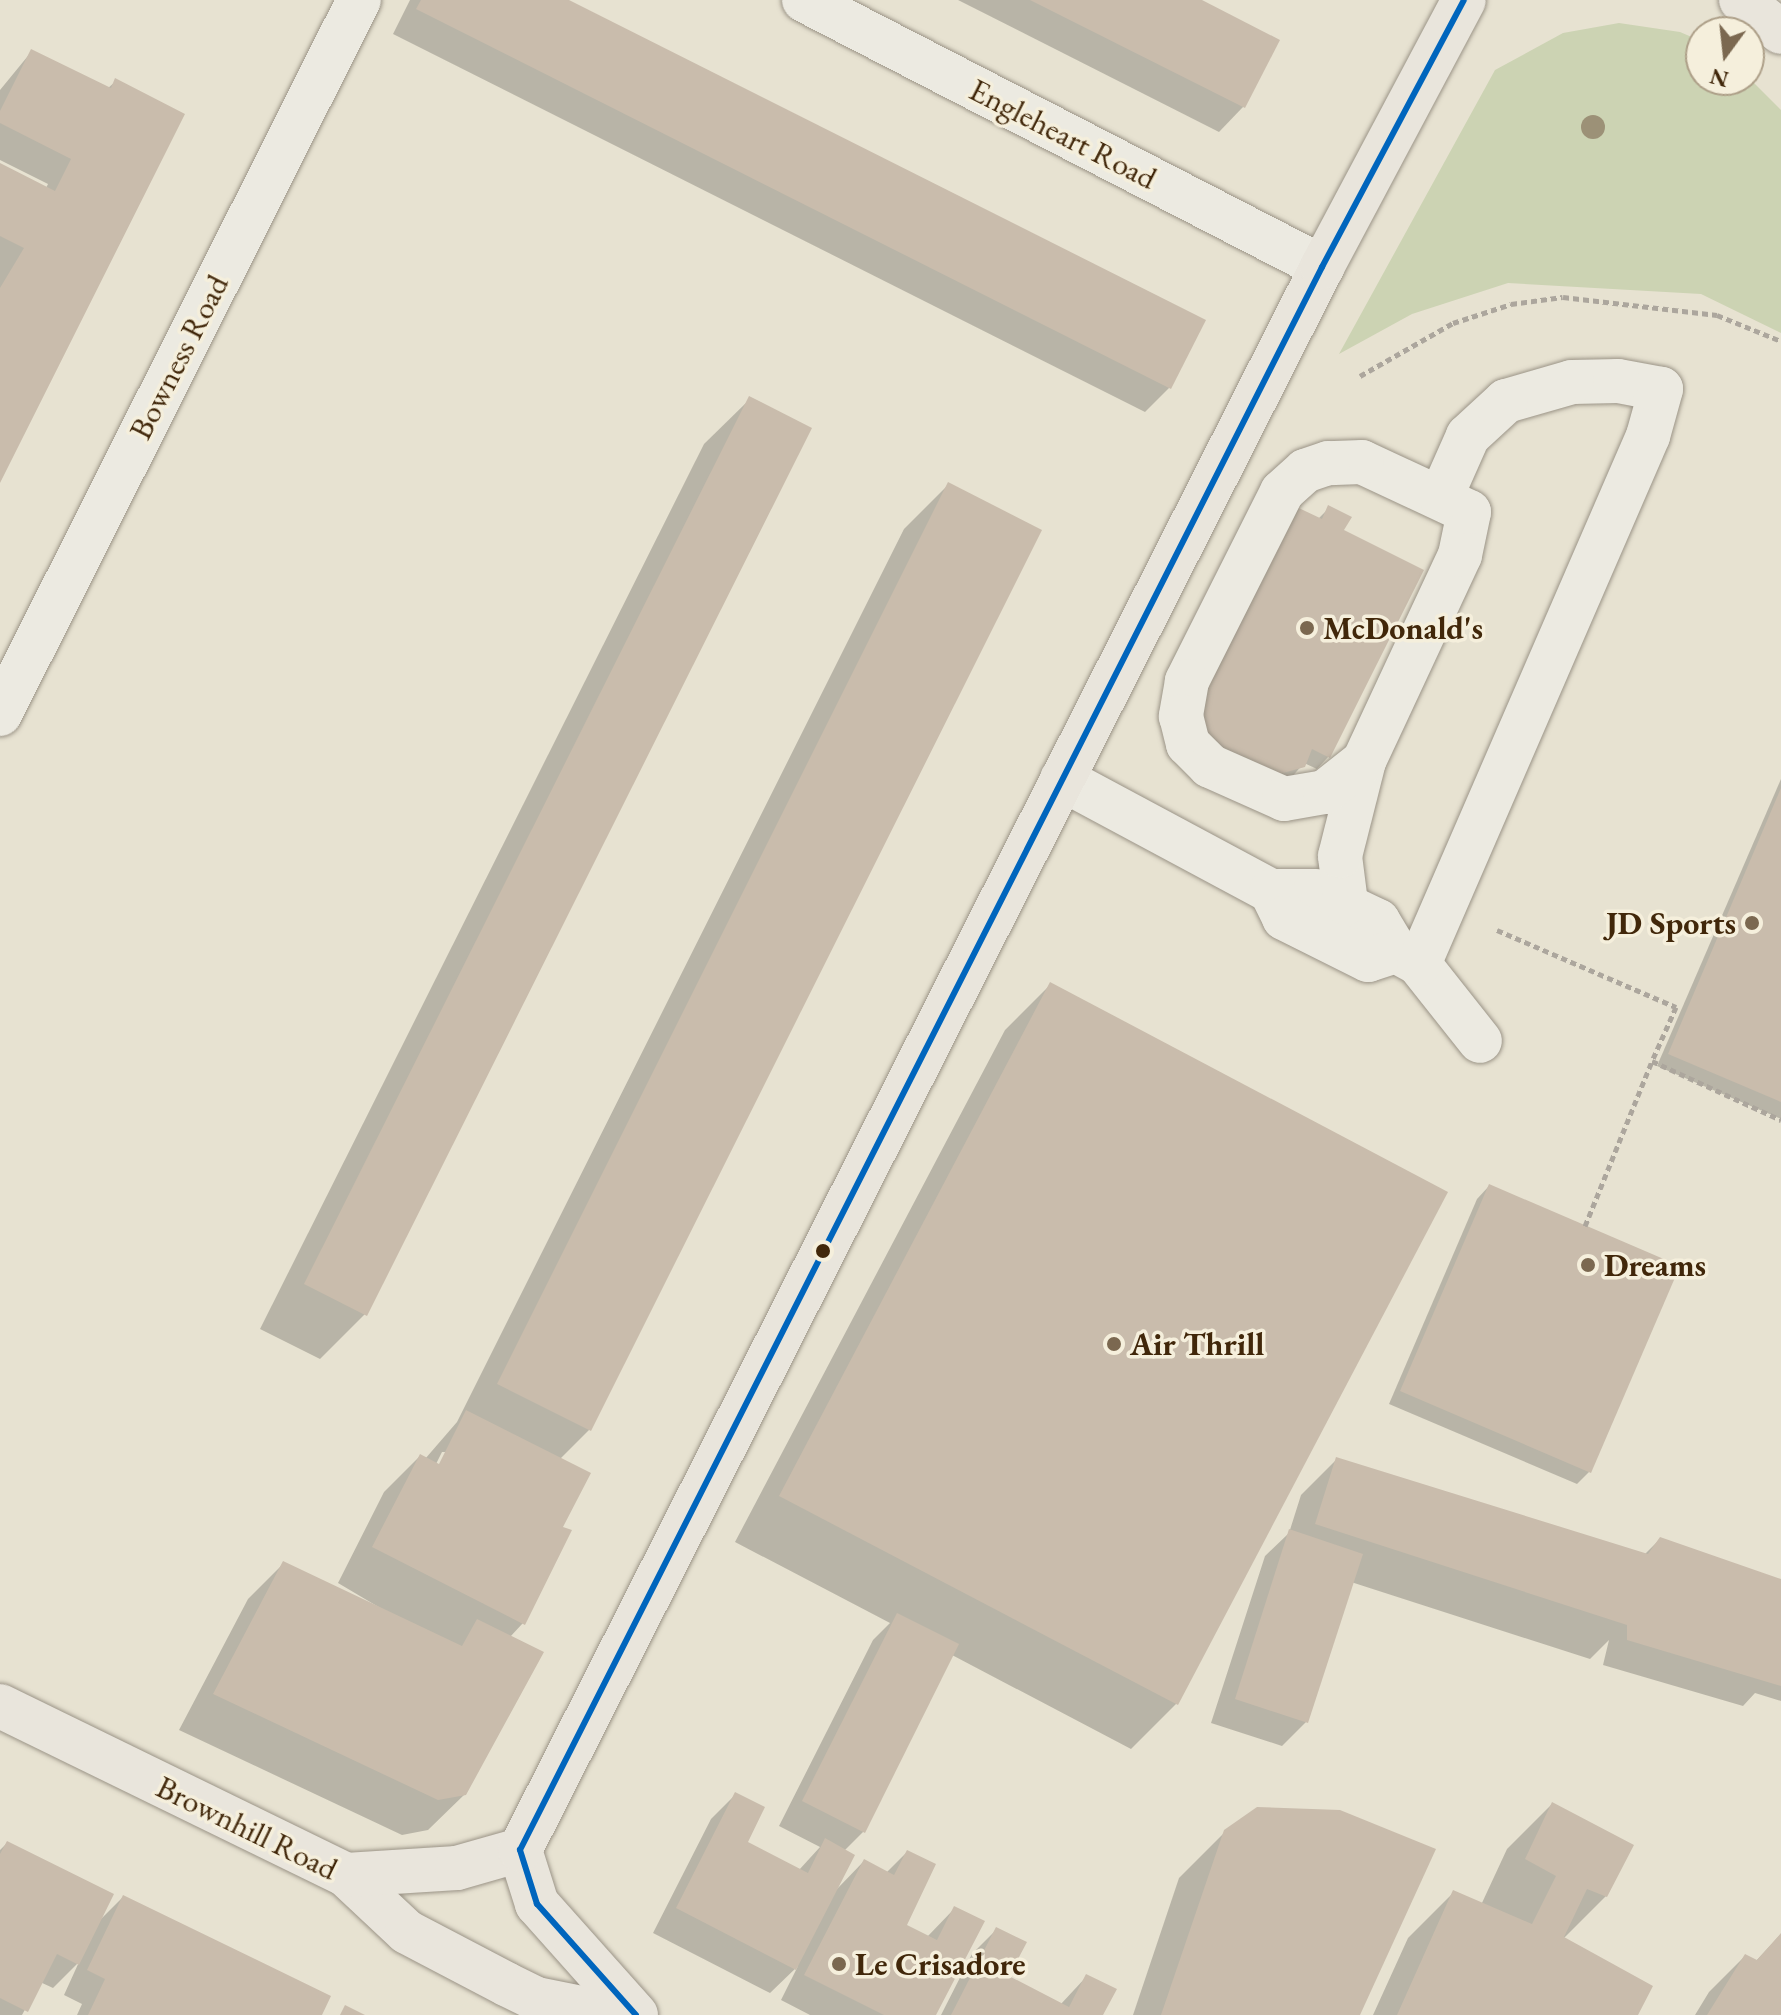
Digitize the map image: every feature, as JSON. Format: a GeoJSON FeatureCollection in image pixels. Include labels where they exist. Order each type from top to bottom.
{"type":"FeatureCollection","features":[{"type":"Feature","properties":{"kind":"highway"},"geometry":{"type":"LineString","coordinates":[[636,2015],[537,1904],[520,1850],[1322,267],[1464,0]]}},
{"type":"Feature","properties":{"kind":"highway"},"geometry":{"type":"LineString","coordinates":[[1741,0],[1781,32]]}},
{"type":"Feature","properties":{"kind":"highway","name":"Brownhill Road"},"geometry":{"type":"LineString","coordinates":[[0,1706],[346,1875],[407,1932],[495,1978],[537,1999],[616,2015]]}},
{"type":"Feature","properties":{"kind":"highway"},"geometry":{"type":"LineString","coordinates":[[346,1875],[457,1868],[520,1850]]}},
{"type":"Feature","properties":{"kind":"street","name":"Bowness Road"},"geometry":{"type":"LineString","coordinates":[[0,714],[359,0]]}},
{"type":"Feature","properties":{"kind":"street","name":"Engleheart Road"},"geometry":{"type":"LineString","coordinates":[[804,0],[1322,267]]}},
{"type":"Feature","properties":{"kind":"street"},"geometry":{"type":"LineString","coordinates":[[1408,958],[1445,907],[1648,436],[1661,389],[1618,381],[1572,382],[1506,401],[1468,436],[1441,497]]}},
{"type":"Feature","properties":{"kind":"street"},"geometry":{"type":"LineString","coordinates":[[1346,903],[1340,856],[1364,761],[1460,555],[1469,512],[1362,462],[1328,463],[1305,471],[1282,492],[1187,681],[1181,716],[1188,744],[1210,766],[1284,799],[1325,792],[1364,761]]}},
{"type":"Feature","properties":{"kind":"street"},"geometry":{"type":"LineString","coordinates":[[1062,779],[1271,891],[1315,891],[1346,903],[1378,921],[1480,1041]]}},
{"type":"Feature","properties":{"kind":"street"},"geometry":{"type":"LineString","coordinates":[[1271,891],[1284,918],[1368,960],[1408,958]]}},
{"type":"Feature","properties":{"kind":"path"},"geometry":{"type":"LineString","coordinates":[[1360,376],[1453,323],[1511,304],[1563,297],[1717,315],[1781,341]]}},
{"type":"Feature","properties":{"kind":"path"},"geometry":{"type":"LineString","coordinates":[[1445,907],[1676,1007],[1585,1226]]}},
{"type":"Feature","properties":{"kind":"path"},"geometry":{"type":"LineString","coordinates":[[1652,1061],[1781,1120]]}},
{"type":"Feature","properties":{"kind":"green space"},"geometry":{"type":"Polygon","coordinates":[[[1619,23],[1680,32],[1685,34],[1685,96],[1765,94],[1781,110],[1781,333],[1701,294],[1508,283],[1412,314],[1339,354],[1495,70],[1563,33],[1619,23]]]}},
{"type":"Feature","properties":{"kind":"building"},"geometry":{"type":"Polygon","coordinates":[[[421,0],[569,0],[1206,320],[1171,389],[416,9],[421,0]]]}},
{"type":"Feature","properties":{"kind":"building"},"geometry":{"type":"Polygon","coordinates":[[[1030,0],[1202,0],[1280,40],[1245,108],[1030,0]]]}},
{"type":"Feature","properties":{"kind":"building"},"geometry":{"type":"Polygon","coordinates":[[[31,49],[111,88],[115,78],[185,114],[0,483],[0,288],[24,248],[0,236],[0,163],[55,191],[71,159],[0,123],[0,111],[31,49]]]}},
{"type":"Feature","properties":{"kind":"building"},"geometry":{"type":"Polygon","coordinates":[[[749,396],[812,428],[367,1316],[304,1284],[749,396]]]}},
{"type":"Feature","properties":{"kind":"building"},"geometry":{"type":"Polygon","coordinates":[[[948,482],[1042,530],[591,1431],[497,1384],[948,482]]]}},
{"type":"Feature","properties":{"kind":"building","name":"McDonald's"},"geometry":{"type":"Polygon","coordinates":[[[1284,501],[1322,519],[1328,505],[1352,517],[1344,530],[1424,570],[1330,758],[1312,749],[1305,767],[1276,775],[1211,750],[1195,719],[1201,693],[1284,501]]]}},
{"type":"Feature","properties":{"kind":"building","name":"JD Sports"},"geometry":{"type":"Polygon","coordinates":[[[1781,788],[1781,1102],[1668,1054],[1781,788]]]}},
{"type":"Feature","properties":{"kind":"building","name":"Air Thrill"},"geometry":{"type":"Polygon","coordinates":[[[1050,982],[1448,1192],[1178,1705],[779,1496],[1050,982]]]}},
{"type":"Feature","properties":{"kind":"building"},"geometry":{"type":"Polygon","coordinates":[[[1489,1184],[1680,1266],[1591,1473],[1400,1391],[1489,1184]]]}},
{"type":"Feature","properties":{"kind":"building"},"geometry":{"type":"Polygon","coordinates":[[[466,1410],[591,1473],[563,1527],[572,1530],[525,1625],[372,1547],[420,1454],[439,1464],[466,1410]]]}},
{"type":"Feature","properties":{"kind":"building"},"geometry":{"type":"Polygon","coordinates":[[[1336,1457],[1648,1554],[1660,1537],[1781,1579],[1781,1686],[1627,1640],[1627,1625],[1315,1524],[1336,1457]]]}},
{"type":"Feature","properties":{"kind":"building"},"geometry":{"type":"Polygon","coordinates":[[[1289,1529],[1363,1554],[1308,1723],[1235,1699],[1289,1529]]]}},
{"type":"Feature","properties":{"kind":"building"},"geometry":{"type":"Polygon","coordinates":[[[283,1561],[462,1646],[477,1619],[544,1652],[466,1795],[438,1800],[213,1694],[283,1561]]]}},
{"type":"Feature","properties":{"kind":"building"},"geometry":{"type":"Polygon","coordinates":[[[897,1613],[959,1644],[865,1833],[802,1801],[897,1613]]]}},
{"type":"Feature","properties":{"kind":"building"},"geometry":{"type":"Polygon","coordinates":[[[735,1792],[765,1807],[748,1842],[808,1873],[825,1838],[855,1855],[796,1970],[676,1908],[735,1792]]]}},
{"type":"Feature","properties":{"kind":"building"},"geometry":{"type":"Polygon","coordinates":[[[1552,1802],[1634,1845],[1607,1897],[1587,1889],[1564,1937],[1653,1986],[1638,2015],[1397,2015],[1453,1890],[1532,1924],[1556,1876],[1525,1859],[1552,1802]]]}},
{"type":"Feature","properties":{"kind":"building"},"geometry":{"type":"Polygon","coordinates":[[[1257,1807],[1340,1810],[1436,1849],[1360,2015],[1161,2015],[1224,1830],[1257,1807]]]}},
{"type":"Feature","properties":{"kind":"building"},"geometry":{"type":"Polygon","coordinates":[[[7,1841],[114,1894],[79,1965],[57,1954],[28,2012],[0,1998],[0,1854],[7,1841]]]}},
{"type":"Feature","properties":{"kind":"building"},"geometry":{"type":"Polygon","coordinates":[[[907,1850],[936,1864],[907,1925],[937,1940],[954,1906],[985,1921],[936,2015],[884,2015],[804,1975],[864,1859],[894,1875],[907,1850]]]}},
{"type":"Feature","properties":{"kind":"building"},"geometry":{"type":"Polygon","coordinates":[[[123,1895],[331,1996],[322,2015],[88,2015],[105,1979],[87,1970],[123,1895]]]}},
{"type":"Feature","properties":{"kind":"building"},"geometry":{"type":"Polygon","coordinates":[[[996,1927],[1027,1942],[1009,1976],[1069,2007],[1086,1974],[1117,1989],[1103,2015],[951,2015],[996,1927]]]}},
{"type":"Feature","properties":{"kind":"building"},"geometry":{"type":"Polygon","coordinates":[[[1781,1933],[1781,2015],[1707,2015],[1745,1954],[1757,1960],[1781,1933]]]}},
{"type":"Feature","properties":{"kind":"building"},"geometry":{"type":"Polygon","coordinates":[[[345,2005],[365,2015],[340,2015],[345,2005]]]}},
{"type":"Feature","properties":{"kind":"transit line"},"geometry":{"type":"LineString","coordinates":[[636,2015],[537,1904],[520,1850],[1322,267],[1464,0]]}},
{"type":"Feature","properties":{"kind":"place","name":"McDonald's"},"geometry":{"type":"Point","coordinates":[1307,628]}},
{"type":"Feature","properties":{"kind":"place","name":"JD Sports"},"geometry":{"type":"Point","coordinates":[1752,923]}},
{"type":"Feature","properties":{"kind":"place","name":"Dreams"},"geometry":{"type":"Point","coordinates":[1588,1265]}},
{"type":"Feature","properties":{"kind":"place","name":"Air Thrill"},"geometry":{"type":"Point","coordinates":[1114,1344]}},
{"type":"Feature","properties":{"kind":"place","name":"Le Crisadore"},"geometry":{"type":"Point","coordinates":[839,1964]}}]}
